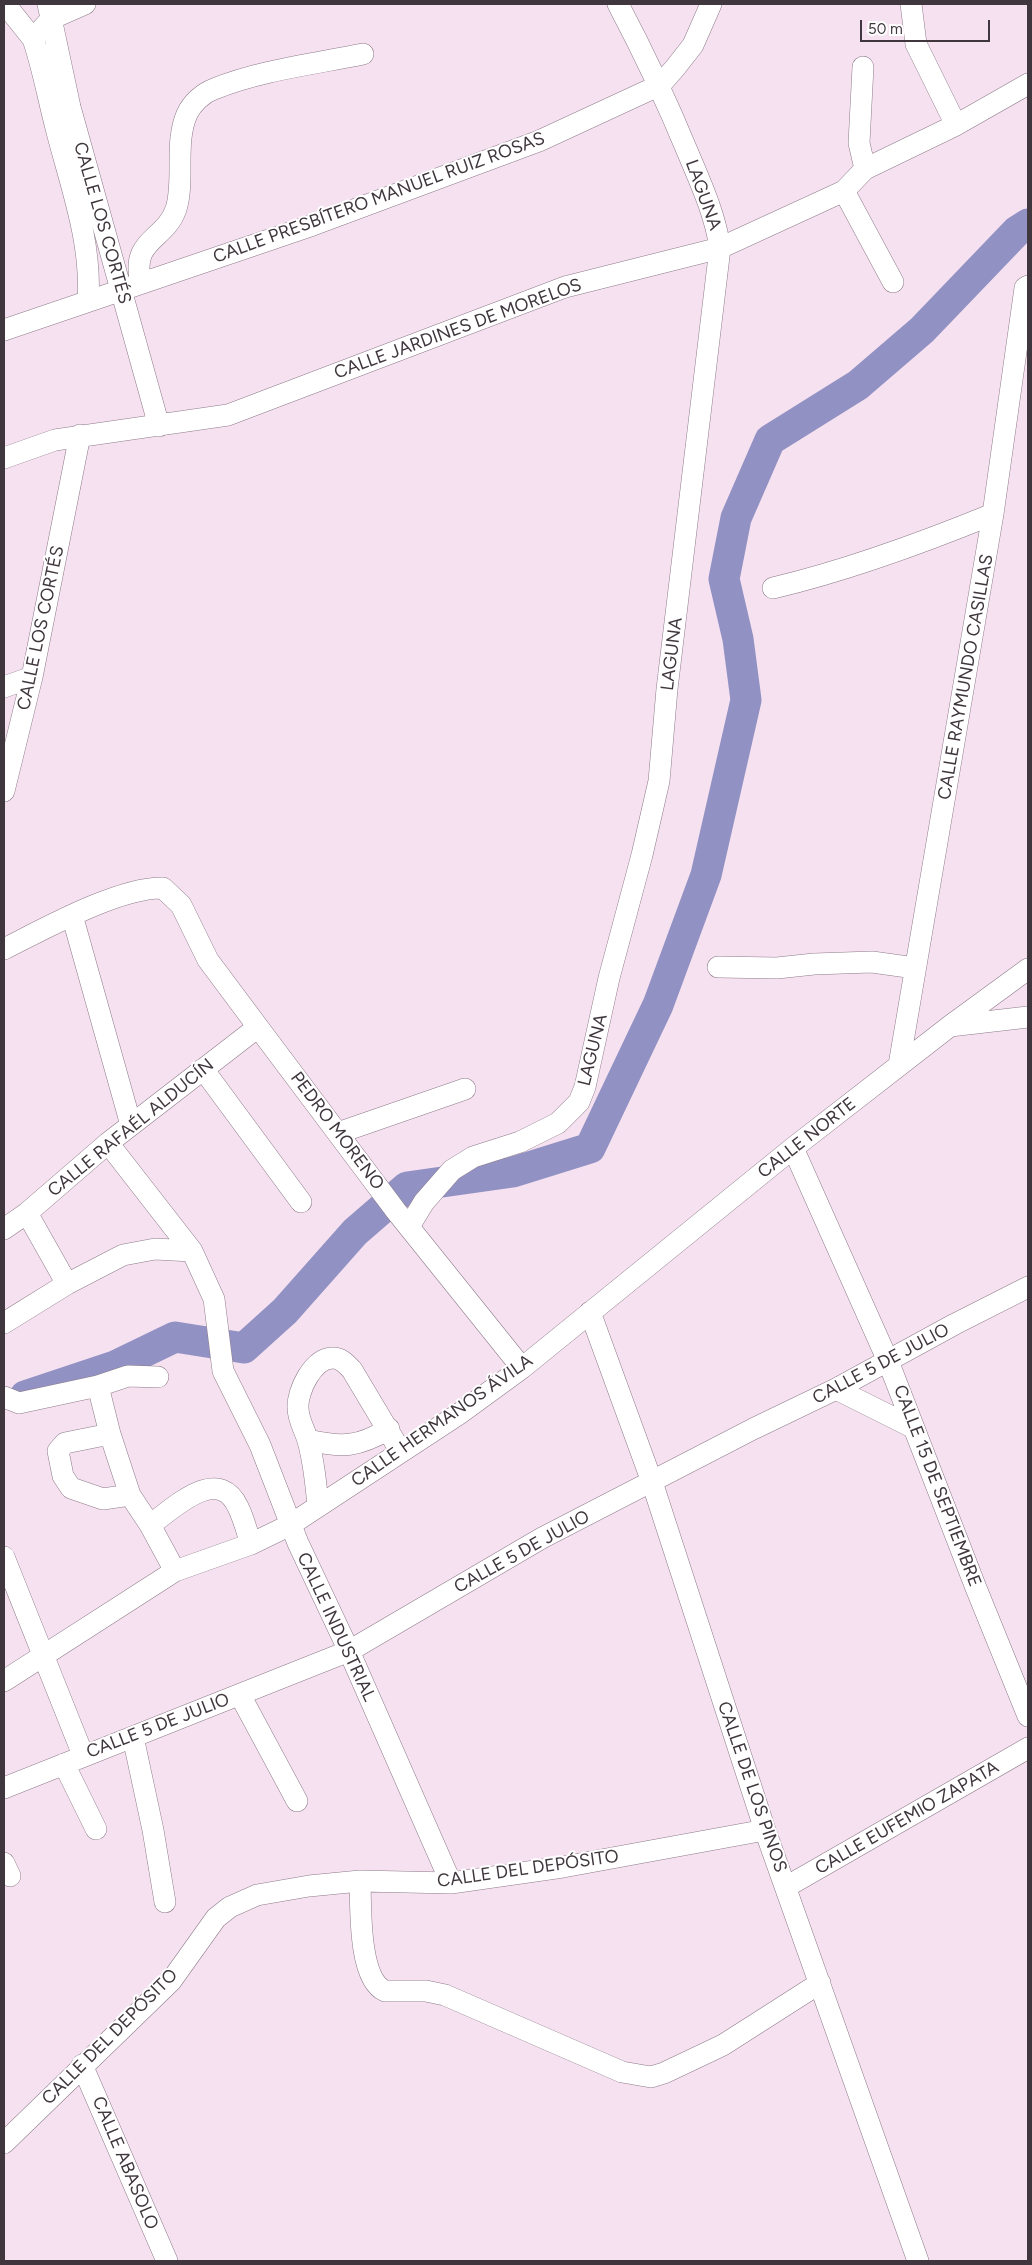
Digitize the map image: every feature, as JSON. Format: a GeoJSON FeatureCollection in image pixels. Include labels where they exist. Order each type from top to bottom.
{"type":"FeatureCollection","features":[{"type":"Feature","properties":{"kind":"street"},"geometry":{"type":"LineString","coordinates":[[4,4],[33,39],[40,59],[86,243],[90,272],[88,300]]}},
{"type":"Feature","properties":{"kind":"street"},"geometry":{"type":"LineString","coordinates":[[33,39],[50,12],[84,4]]}},
{"type":"Feature","properties":{"kind":"street","name":"LAGUNA"},"geometry":{"type":"LineString","coordinates":[[403,1218],[424,1202],[452,1170],[473,1157],[520,1142],[558,1123],[579,1102],[585,1087],[609,978],[642,855],[659,780],[667,689],[720,248],[717,226],[660,85],[618,4]]}},
{"type":"Feature","properties":{"kind":"street"},"geometry":{"type":"LineString","coordinates":[[660,85],[692,44],[711,4]]}},
{"type":"Feature","properties":{"kind":"street"},"geometry":{"type":"LineString","coordinates":[[911,4],[916,44],[956,125]]}},
{"type":"Feature","properties":{"kind":"street","name":"CALLE LOS CORTÉS"},"geometry":{"type":"LineString","coordinates":[[50,12],[70,108],[131,286],[159,426]]}},
{"type":"Feature","properties":{"kind":"street"},"geometry":{"type":"LineString","coordinates":[[131,286],[140,256],[176,210],[181,139],[187,114],[197,99],[213,89],[255,77],[363,54]]}},
{"type":"Feature","properties":{"kind":"street"},"geometry":{"type":"LineString","coordinates":[[863,67],[859,143],[865,169]]}},
{"type":"Feature","properties":{"kind":"street","name":"CALLE JARDINES DE MORELOS"},"geometry":{"type":"LineString","coordinates":[[4,458],[55,440],[228,415],[565,287],[720,248],[844,191],[865,169],[956,125],[1028,84]]}},
{"type":"Feature","properties":{"kind":"street","name":"CALLE PRESBÍTERO MANUEL RUIZ ROSAS"},"geometry":{"type":"LineString","coordinates":[[4,329],[443,178],[539,141],[660,85]]}},
{"type":"Feature","properties":{"kind":"street"},"geometry":{"type":"LineString","coordinates":[[844,191],[893,282]]}},
{"type":"Feature","properties":{"kind":"street","name":"CALLE RAYMUNDO CASILLAS"},"geometry":{"type":"LineString","coordinates":[[900,1065],[993,514],[1026,287]]}},
{"type":"Feature","properties":{"kind":"street","name":"CALLE LOS CORTÉS"},"geometry":{"type":"LineString","coordinates":[[4,791],[32,677],[80,436]]}},
{"type":"Feature","properties":{"kind":"street"},"geometry":{"type":"LineString","coordinates":[[774,588],[823,577],[928,541],[993,514]]}},
{"type":"Feature","properties":{"kind":"street"},"geometry":{"type":"LineString","coordinates":[[4,686],[32,677]]}},
{"type":"Feature","properties":{"kind":"street","name":"PEDRO MORENO"},"geometry":{"type":"LineString","coordinates":[[72,915],[145,888],[163,888],[181,905],[208,960],[403,1218],[522,1368]]}},
{"type":"Feature","properties":{"kind":"street"},"geometry":{"type":"LineString","coordinates":[[4,949],[72,915],[131,1125]]}},
{"type":"Feature","properties":{"kind":"street"},"geometry":{"type":"LineString","coordinates":[[718,967],[777,968],[822,963],[872,962],[915,968]]}},
{"type":"Feature","properties":{"kind":"street","name":"CALLE NORTE"},"geometry":{"type":"LineString","coordinates":[[590,1312],[793,1148],[950,1026],[1028,969]]}},
{"type":"Feature","properties":{"kind":"street"},"geometry":{"type":"LineString","coordinates":[[950,1026],[1028,1017]]}},
{"type":"Feature","properties":{"kind":"street","name":"CALLE RAFAÉL ALDUCÍN"},"geometry":{"type":"LineString","coordinates":[[4,1229],[27,1213],[108,1143],[258,1027]]}},
{"type":"Feature","properties":{"kind":"street"},"geometry":{"type":"LineString","coordinates":[[203,1069],[301,1202]]}},
{"type":"Feature","properties":{"kind":"street"},"geometry":{"type":"LineString","coordinates":[[338,1133],[465,1089]]}},
{"type":"Feature","properties":{"kind":"street","name":"CALLE INDUSTRIAL"},"geometry":{"type":"LineString","coordinates":[[108,1143],[192,1251],[214,1299],[223,1371],[260,1445],[290,1525],[349,1651],[451,1883]]}},
{"type":"Feature","properties":{"kind":"street","name":"CALLE 15 DE SEPTIEMBRE"},"geometry":{"type":"LineString","coordinates":[[793,1148],[888,1360],[1028,1716]]}},
{"type":"Feature","properties":{"kind":"street"},"geometry":{"type":"LineString","coordinates":[[27,1213],[66,1284]]}},
{"type":"Feature","properties":{"kind":"street"},"geometry":{"type":"LineString","coordinates":[[4,1323],[66,1284],[122,1255],[155,1249],[192,1251]]}},
{"type":"Feature","properties":{"kind":"street","name":"CALLE 5 DE JULIO"},"geometry":{"type":"LineString","coordinates":[[4,1788],[349,1651],[542,1538],[753,1429],[836,1389],[1028,1288]]}},
{"type":"Feature","properties":{"kind":"street","name":"CALLE HERMANOS ÁVILA"},"geometry":{"type":"LineString","coordinates":[[4,1681],[43,1654],[175,1571],[251,1544],[290,1525],[401,1452],[522,1368],[590,1312]]}},
{"type":"Feature","properties":{"kind":"street","name":"CALLE DE LOS PINOS"},"geometry":{"type":"LineString","coordinates":[[590,1312],[652,1482],[765,1830],[918,2261]]}},
{"type":"Feature","properties":{"kind":"street"},"geometry":{"type":"LineString","coordinates":[[318,1506],[308,1440],[298,1408],[303,1382],[324,1362],[333,1358],[344,1361],[352,1370],[401,1452]]}},
{"type":"Feature","properties":{"kind":"street"},"geometry":{"type":"LineString","coordinates":[[12,1400],[98,1386],[128,1376],[158,1377]]}},
{"type":"Feature","properties":{"kind":"street"},"geometry":{"type":"LineString","coordinates":[[98,1386],[110,1434],[130,1495],[150,1525],[175,1571]]}},
{"type":"Feature","properties":{"kind":"street"},"geometry":{"type":"LineString","coordinates":[[836,1389],[914,1428]]}},
{"type":"Feature","properties":{"kind":"street"},"geometry":{"type":"LineString","coordinates":[[308,1440],[342,1446],[357,1445],[389,1429]]}},
{"type":"Feature","properties":{"kind":"street"},"geometry":{"type":"LineString","coordinates":[[110,1434],[65,1443],[61,1446],[58,1451],[63,1476],[71,1488],[103,1500],[130,1495]]}},
{"type":"Feature","properties":{"kind":"street"},"geometry":{"type":"LineString","coordinates":[[150,1525],[197,1491],[217,1488],[229,1494],[238,1506],[251,1544]]}},
{"type":"Feature","properties":{"kind":"street"},"geometry":{"type":"LineString","coordinates":[[4,1557],[43,1654],[96,1829]]}},
{"type":"Feature","properties":{"kind":"street"},"geometry":{"type":"LineString","coordinates":[[240,1695],[297,1801]]}},
{"type":"Feature","properties":{"kind":"street"},"geometry":{"type":"LineString","coordinates":[[133,1737],[153,1830],[165,1902]]}},
{"type":"Feature","properties":{"kind":"street","name":"CALLE EUFEMIO ZAPATA"},"geometry":{"type":"LineString","coordinates":[[786,1887],[1028,1748]]}},
{"type":"Feature","properties":{"kind":"street","name":"CALLE DEL DEPÓSITO"},"geometry":{"type":"LineString","coordinates":[[4,2143],[82,2065],[172,1981],[216,1918],[230,1907],[257,1895],[309,1886],[360,1881],[451,1883],[563,1867],[765,1830]]}},
{"type":"Feature","properties":{"kind":"street"},"geometry":{"type":"LineString","coordinates":[[360,1881],[362,1940],[374,1982],[379,1988],[385,1991],[426,1991],[446,1996],[622,2072],[638,2077],[651,2077],[664,2073],[723,2045],[820,1983]]}},
{"type":"Feature","properties":{"kind":"street","name":"CALLE ABASOLO"},"geometry":{"type":"LineString","coordinates":[[82,2065],[167,2261]]}},
{"type":"Feature","properties":{"kind":"waterway"},"geometry":{"type":"LineString","coordinates":[[25,1396],[115,1366],[175,1337],[244,1348],[285,1311],[355,1232],[407,1187],[513,1172],[590,1148],[658,1005],[706,875],[746,700],[738,639],[724,579],[736,518],[770,440],[858,385],[922,330],[1017,231],[1028,224]]}}]}
